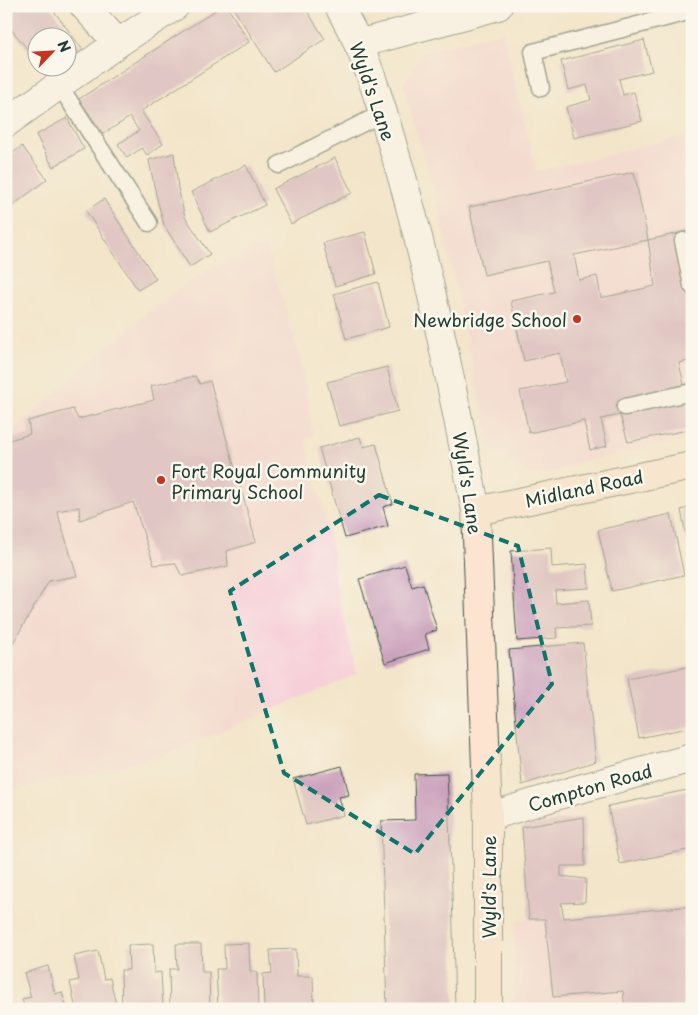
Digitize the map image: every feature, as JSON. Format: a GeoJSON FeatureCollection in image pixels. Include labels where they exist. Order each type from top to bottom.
{"type":"FeatureCollection","features":[{"type":"Feature","properties":{"kind":"main road","name":"Midland Road"},"geometry":{"type":"LineString","coordinates":[[476,511],[692,466]]}},
{"type":"Feature","properties":{"kind":"main road","name":"Wyld's Lane"},"geometry":{"type":"LineString","coordinates":[[476,511],[488,817],[488,1009]]}},
{"type":"Feature","properties":{"kind":"street"},"geometry":{"type":"LineString","coordinates":[[84,6],[118,43]]}},
{"type":"Feature","properties":{"kind":"street"},"geometry":{"type":"LineString","coordinates":[[6,123],[118,43],[175,6]]}},
{"type":"Feature","properties":{"kind":"street","name":"Wyld's Lane"},"geometry":{"type":"LineString","coordinates":[[339,6],[358,44],[383,114],[408,199],[450,378],[476,511]]}},
{"type":"Feature","properties":{"kind":"street"},"geometry":{"type":"LineString","coordinates":[[358,44],[498,6]]}},
{"type":"Feature","properties":{"kind":"street","name":"Compton Road"},"geometry":{"type":"LineString","coordinates":[[488,817],[572,791],[692,758]]}},
{"type":"Feature","properties":{"kind":"lane"},"geometry":{"type":"LineString","coordinates":[[541,88],[533,52],[692,11]]}},
{"type":"Feature","properties":{"kind":"lane"},"geometry":{"type":"LineString","coordinates":[[59,85],[149,223]]}},
{"type":"Feature","properties":{"kind":"lane"},"geometry":{"type":"LineString","coordinates":[[279,165],[383,114]]}},
{"type":"Feature","properties":{"kind":"lane"},"geometry":{"type":"LineString","coordinates":[[683,241],[692,286]]}},
{"type":"Feature","properties":{"kind":"lane"},"geometry":{"type":"LineString","coordinates":[[625,406],[692,392]]}},
{"type":"Feature","properties":{"kind":"highlighted area"},"geometry":{"type":"Polygon","coordinates":[[[379,495],[518,546],[552,684],[415,854],[284,773],[230,591],[379,495]]]}},
{"type":"Feature","properties":{"kind":"shaded area","name":"Newbridge School"},"geometry":{"type":"Polygon","coordinates":[[[503,32],[536,172],[684,136],[692,176],[692,438],[580,462],[552,473],[529,474],[491,450],[437,200],[403,86],[423,52],[503,32]]]}},
{"type":"Feature","properties":{"kind":"shaded area","name":"Fort Royal Community Primary School"},"geometry":{"type":"Polygon","coordinates":[[[265,244],[299,353],[314,436],[306,438],[333,555],[336,586],[357,674],[165,755],[76,777],[75,775],[37,784],[6,793],[6,436],[149,311],[206,271],[265,244]]]}},
{"type":"Feature","properties":{"kind":"shaded area"},"geometry":{"type":"Polygon","coordinates":[[[692,906],[692,1009],[513,1009],[515,922],[529,919],[564,918],[692,906]]]}},
{"type":"Feature","properties":{"kind":"building"},"geometry":{"type":"Polygon","coordinates":[[[6,6],[50,6],[66,28],[28,28],[28,50],[6,23],[6,6]]]}},
{"type":"Feature","properties":{"kind":"building"},"geometry":{"type":"Polygon","coordinates":[[[222,6],[227,6],[249,42],[141,111],[163,144],[147,155],[142,148],[127,158],[118,144],[139,131],[130,117],[103,134],[79,99],[222,6]]]}},
{"type":"Feature","properties":{"kind":"building"},"geometry":{"type":"Polygon","coordinates":[[[232,6],[304,6],[325,39],[274,72],[232,6]]]}},
{"type":"Feature","properties":{"kind":"building"},"geometry":{"type":"Polygon","coordinates":[[[644,40],[652,71],[619,79],[623,95],[634,92],[642,121],[574,138],[566,107],[591,100],[587,85],[568,90],[561,61],[644,40]]]}},
{"type":"Feature","properties":{"kind":"building"},"geometry":{"type":"Polygon","coordinates":[[[78,43],[83,50],[78,54],[78,43]]]}},
{"type":"Feature","properties":{"kind":"building"},"geometry":{"type":"Polygon","coordinates":[[[67,118],[84,149],[53,167],[36,135],[67,118]]]}},
{"type":"Feature","properties":{"kind":"building"},"geometry":{"type":"Polygon","coordinates":[[[22,146],[47,179],[6,211],[6,158],[22,146]]]}},
{"type":"Feature","properties":{"kind":"building"},"geometry":{"type":"Polygon","coordinates":[[[174,153],[178,188],[185,217],[210,254],[190,267],[164,225],[149,160],[174,153]]]}},
{"type":"Feature","properties":{"kind":"building"},"geometry":{"type":"Polygon","coordinates":[[[335,158],[352,193],[291,224],[273,189],[335,158]]]}},
{"type":"Feature","properties":{"kind":"building"},"geometry":{"type":"Polygon","coordinates":[[[246,165],[265,205],[210,232],[191,192],[246,165]]]}},
{"type":"Feature","properties":{"kind":"building"},"geometry":{"type":"Polygon","coordinates":[[[634,172],[648,240],[692,230],[692,360],[679,363],[692,420],[692,429],[628,442],[620,415],[601,419],[607,446],[590,450],[584,421],[529,433],[520,391],[566,382],[560,353],[524,361],[511,301],[554,292],[547,261],[484,275],[469,207],[634,172]],[[648,240],[574,255],[579,280],[597,276],[601,298],[655,286],[648,240]]]}},
{"type":"Feature","properties":{"kind":"building"},"geometry":{"type":"Polygon","coordinates":[[[104,199],[156,279],[138,290],[86,211],[104,199]]]}},
{"type":"Feature","properties":{"kind":"building"},"geometry":{"type":"Polygon","coordinates":[[[365,232],[376,274],[335,286],[323,243],[365,232]]]}},
{"type":"Feature","properties":{"kind":"building"},"geometry":{"type":"Polygon","coordinates":[[[378,282],[389,327],[346,339],[334,294],[378,282]]]}},
{"type":"Feature","properties":{"kind":"building"},"geometry":{"type":"Polygon","coordinates":[[[387,367],[398,411],[339,426],[327,382],[387,367]]]}},
{"type":"Feature","properties":{"kind":"building"},"geometry":{"type":"Polygon","coordinates":[[[195,376],[200,384],[210,381],[256,542],[227,551],[228,566],[182,576],[175,563],[154,565],[133,502],[80,520],[79,507],[57,511],[77,576],[49,581],[6,655],[6,441],[30,434],[28,421],[73,409],[78,419],[154,400],[151,386],[195,376]]]}},
{"type":"Feature","properties":{"kind":"building"},"geometry":{"type":"Polygon","coordinates":[[[360,437],[363,447],[376,444],[393,504],[383,507],[388,526],[345,538],[319,448],[360,437]]]}},
{"type":"Feature","properties":{"kind":"building"},"geometry":{"type":"Polygon","coordinates":[[[692,507],[692,562],[691,562],[681,510],[692,507]]]}},
{"type":"Feature","properties":{"kind":"building"},"geometry":{"type":"Polygon","coordinates":[[[671,514],[684,575],[612,591],[598,530],[671,514]]]}},
{"type":"Feature","properties":{"kind":"building"},"geometry":{"type":"Polygon","coordinates":[[[551,548],[552,567],[587,564],[589,588],[555,590],[556,603],[589,600],[591,626],[556,628],[557,638],[517,641],[511,551],[551,548]]]}},
{"type":"Feature","properties":{"kind":"building"},"geometry":{"type":"Polygon","coordinates":[[[405,565],[412,587],[423,584],[437,630],[425,634],[429,649],[385,663],[359,579],[405,565]]]}},
{"type":"Feature","properties":{"kind":"building"},"geometry":{"type":"Polygon","coordinates":[[[583,643],[596,761],[522,785],[509,650],[583,643]]]}},
{"type":"Feature","properties":{"kind":"building"},"geometry":{"type":"Polygon","coordinates":[[[692,666],[692,727],[639,738],[627,679],[692,666]]]}},
{"type":"Feature","properties":{"kind":"building"},"geometry":{"type":"Polygon","coordinates":[[[342,766],[349,795],[339,797],[344,815],[306,825],[293,779],[342,766]]]}},
{"type":"Feature","properties":{"kind":"building"},"geometry":{"type":"Polygon","coordinates":[[[447,773],[455,1009],[387,1009],[381,821],[415,820],[414,774],[447,773]]]}},
{"type":"Feature","properties":{"kind":"building"},"geometry":{"type":"Polygon","coordinates":[[[692,789],[692,849],[620,864],[608,806],[692,789]]]}},
{"type":"Feature","properties":{"kind":"building"},"geometry":{"type":"Polygon","coordinates":[[[584,817],[585,866],[561,866],[561,876],[586,879],[585,902],[561,903],[564,918],[692,906],[692,1009],[625,1009],[623,991],[553,997],[545,919],[529,919],[522,827],[584,817]]]}},
{"type":"Feature","properties":{"kind":"building"},"geometry":{"type":"Polygon","coordinates":[[[249,943],[250,972],[257,972],[258,1007],[218,1008],[216,969],[225,969],[224,944],[249,943]]]}},
{"type":"Feature","properties":{"kind":"building"},"geometry":{"type":"Polygon","coordinates":[[[153,944],[154,973],[161,972],[163,1008],[122,1009],[121,970],[129,970],[128,945],[153,944]]]}},
{"type":"Feature","properties":{"kind":"building"},"geometry":{"type":"Polygon","coordinates":[[[176,944],[201,944],[202,972],[209,972],[210,1008],[170,1009],[169,969],[177,969],[176,944]]]}},
{"type":"Feature","properties":{"kind":"building"},"geometry":{"type":"Polygon","coordinates":[[[296,949],[297,976],[313,976],[314,1009],[264,1009],[263,974],[272,973],[270,950],[296,949]]]}},
{"type":"Feature","properties":{"kind":"building"},"geometry":{"type":"Polygon","coordinates":[[[98,951],[104,979],[110,978],[117,1009],[76,1009],[70,982],[79,980],[74,956],[98,951]]]}},
{"type":"Feature","properties":{"kind":"building"},"geometry":{"type":"Polygon","coordinates":[[[48,966],[55,994],[62,992],[67,1009],[25,1009],[22,999],[31,997],[24,973],[48,966]]]}},
{"type":"Feature","properties":{"kind":"place","name":"Newbridge School"},"geometry":{"type":"Point","coordinates":[577,319]}},
{"type":"Feature","properties":{"kind":"place","name":"Fort Royal Community Primary School"},"geometry":{"type":"Point","coordinates":[161,480]}}]}
